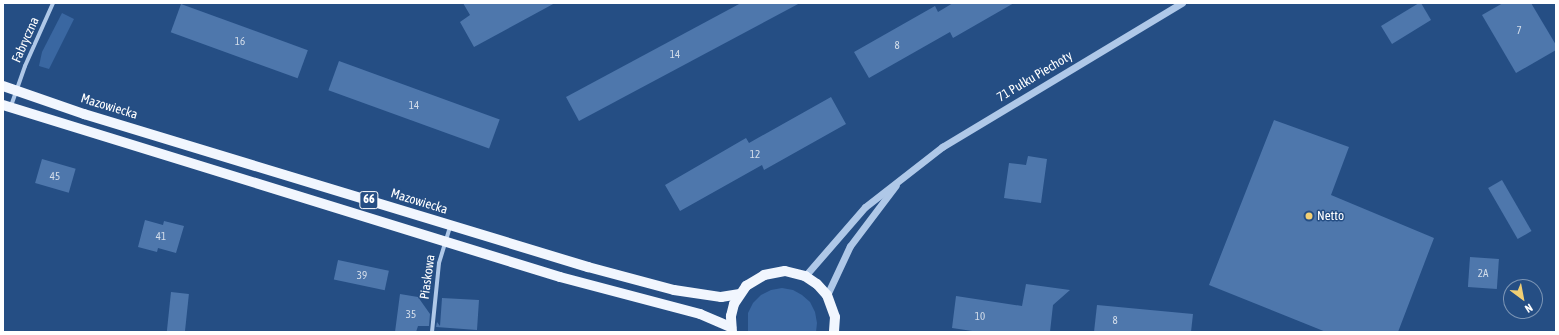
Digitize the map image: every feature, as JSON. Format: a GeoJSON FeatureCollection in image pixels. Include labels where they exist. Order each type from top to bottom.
{"type":"FeatureCollection","features":[{"type":"Feature","properties":{"kind":"main road","name":"Mazowiecka"},"geometry":{"type":"LineString","coordinates":[[3,86],[84,114],[588,267],[674,290],[721,297],[740,294]]}},
{"type":"Feature","properties":{"kind":"main road","name":"66"},"geometry":{"type":"LineString","coordinates":[[7,106],[560,277],[700,314],[731,329]]}},
{"type":"Feature","properties":{"kind":"main road"},"geometry":{"type":"LineString","coordinates":[[731,329],[734,304],[740,294],[754,280],[774,272],[795,272],[818,284],[827,295],[835,317],[836,331]]}},
{"type":"Feature","properties":{"kind":"street","name":"Fabryczna"},"geometry":{"type":"LineString","coordinates":[[7,106],[16,90],[53,3]]}},
{"type":"Feature","properties":{"kind":"street","name":"71 Pułku Piechoty"},"geometry":{"type":"LineString","coordinates":[[805,276],[865,207],[942,147],[1182,3]]}},
{"type":"Feature","properties":{"kind":"street","name":"71 Pułku Piechoty"},"geometry":{"type":"LineString","coordinates":[[827,295],[850,246],[904,176]]}},
{"type":"Feature","properties":{"kind":"street","name":"Piaskowa"},"geometry":{"type":"LineString","coordinates":[[432,332],[439,263],[450,225]]}},
{"type":"Feature","properties":{"kind":"shaded area"},"geometry":{"type":"Polygon","coordinates":[[[62,13],[74,19],[49,69],[39,66],[42,52],[62,13]]]}},
{"type":"Feature","properties":{"kind":"shaded area"},"geometry":{"type":"Polygon","coordinates":[[[782,288],[793,290],[810,302],[815,312],[817,323],[816,332],[748,332],[748,313],[753,303],[761,295],[771,290],[782,288]]]}},
{"type":"Feature","properties":{"kind":"building"},"geometry":{"type":"Polygon","coordinates":[[[463,3],[555,3],[474,47],[460,22],[470,15],[463,3]]]}},
{"type":"Feature","properties":{"kind":"building"},"geometry":{"type":"Polygon","coordinates":[[[741,3],[800,3],[579,121],[566,97],[741,3]]]}},
{"type":"Feature","properties":{"kind":"building"},"geometry":{"type":"Polygon","coordinates":[[[953,3],[1014,3],[953,38],[950,32],[869,78],[854,52],[935,6],[938,12],[953,3]]]}},
{"type":"Feature","properties":{"kind":"building"},"geometry":{"type":"Polygon","coordinates":[[[1421,3],[1431,20],[1392,44],[1381,26],[1421,3]]]}},
{"type":"Feature","properties":{"kind":"building"},"geometry":{"type":"Polygon","coordinates":[[[1503,3],[1531,3],[1556,45],[1556,50],[1516,73],[1482,15],[1503,3]]]}},
{"type":"Feature","properties":{"kind":"building"},"geometry":{"type":"Polygon","coordinates":[[[181,4],[308,50],[298,78],[171,32],[181,4]]]}},
{"type":"Feature","properties":{"kind":"building"},"geometry":{"type":"Polygon","coordinates":[[[339,61],[500,119],[489,149],[328,90],[339,61]]]}},
{"type":"Feature","properties":{"kind":"building"},"geometry":{"type":"Polygon","coordinates":[[[831,97],[846,124],[764,170],[762,165],[680,211],[665,185],[746,138],[749,143],[831,97]]]}},
{"type":"Feature","properties":{"kind":"building","name":"Netto"},"geometry":{"type":"Polygon","coordinates":[[[1274,120],[1349,147],[1331,195],[1434,238],[1398,332],[1326,332],[1209,285],[1274,120]]]}},
{"type":"Feature","properties":{"kind":"building"},"geometry":{"type":"Polygon","coordinates":[[[1028,156],[1047,159],[1041,203],[1004,198],[1009,163],[1026,165],[1028,156]]]}},
{"type":"Feature","properties":{"kind":"building"},"geometry":{"type":"Polygon","coordinates":[[[42,159],[76,169],[69,193],[35,183],[42,159]]]}},
{"type":"Feature","properties":{"kind":"building"},"geometry":{"type":"Polygon","coordinates":[[[1502,180],[1532,231],[1518,239],[1488,188],[1502,180]]]}},
{"type":"Feature","properties":{"kind":"building"},"geometry":{"type":"Polygon","coordinates":[[[145,220],[163,225],[164,221],[184,226],[176,253],[158,248],[157,252],[138,247],[145,220]]]}},
{"type":"Feature","properties":{"kind":"building"},"geometry":{"type":"Polygon","coordinates":[[[1470,257],[1499,259],[1497,289],[1468,287],[1470,257]]]}},
{"type":"Feature","properties":{"kind":"building"},"geometry":{"type":"Polygon","coordinates":[[[338,260],[389,271],[385,290],[334,280],[338,260]]]}},
{"type":"Feature","properties":{"kind":"building"},"geometry":{"type":"Polygon","coordinates":[[[1026,284],[1070,290],[1053,305],[1050,332],[979,332],[952,328],[956,296],[1022,306],[1026,284]]]}},
{"type":"Feature","properties":{"kind":"building"},"geometry":{"type":"Polygon","coordinates":[[[171,292],[189,294],[185,332],[167,332],[171,292]]]}},
{"type":"Feature","properties":{"kind":"building"},"geometry":{"type":"Polygon","coordinates":[[[400,294],[418,297],[430,314],[429,326],[418,326],[416,332],[395,332],[400,294]]]}},
{"type":"Feature","properties":{"kind":"building"},"geometry":{"type":"Polygon","coordinates":[[[442,298],[479,300],[477,330],[436,327],[437,322],[440,326],[442,298]]]}},
{"type":"Feature","properties":{"kind":"building"},"geometry":{"type":"Polygon","coordinates":[[[1097,305],[1193,314],[1191,332],[1094,332],[1097,305]]]}},
{"type":"Feature","properties":{"kind":"place","name":"Netto"},"geometry":{"type":"Point","coordinates":[1309,216]}}]}
